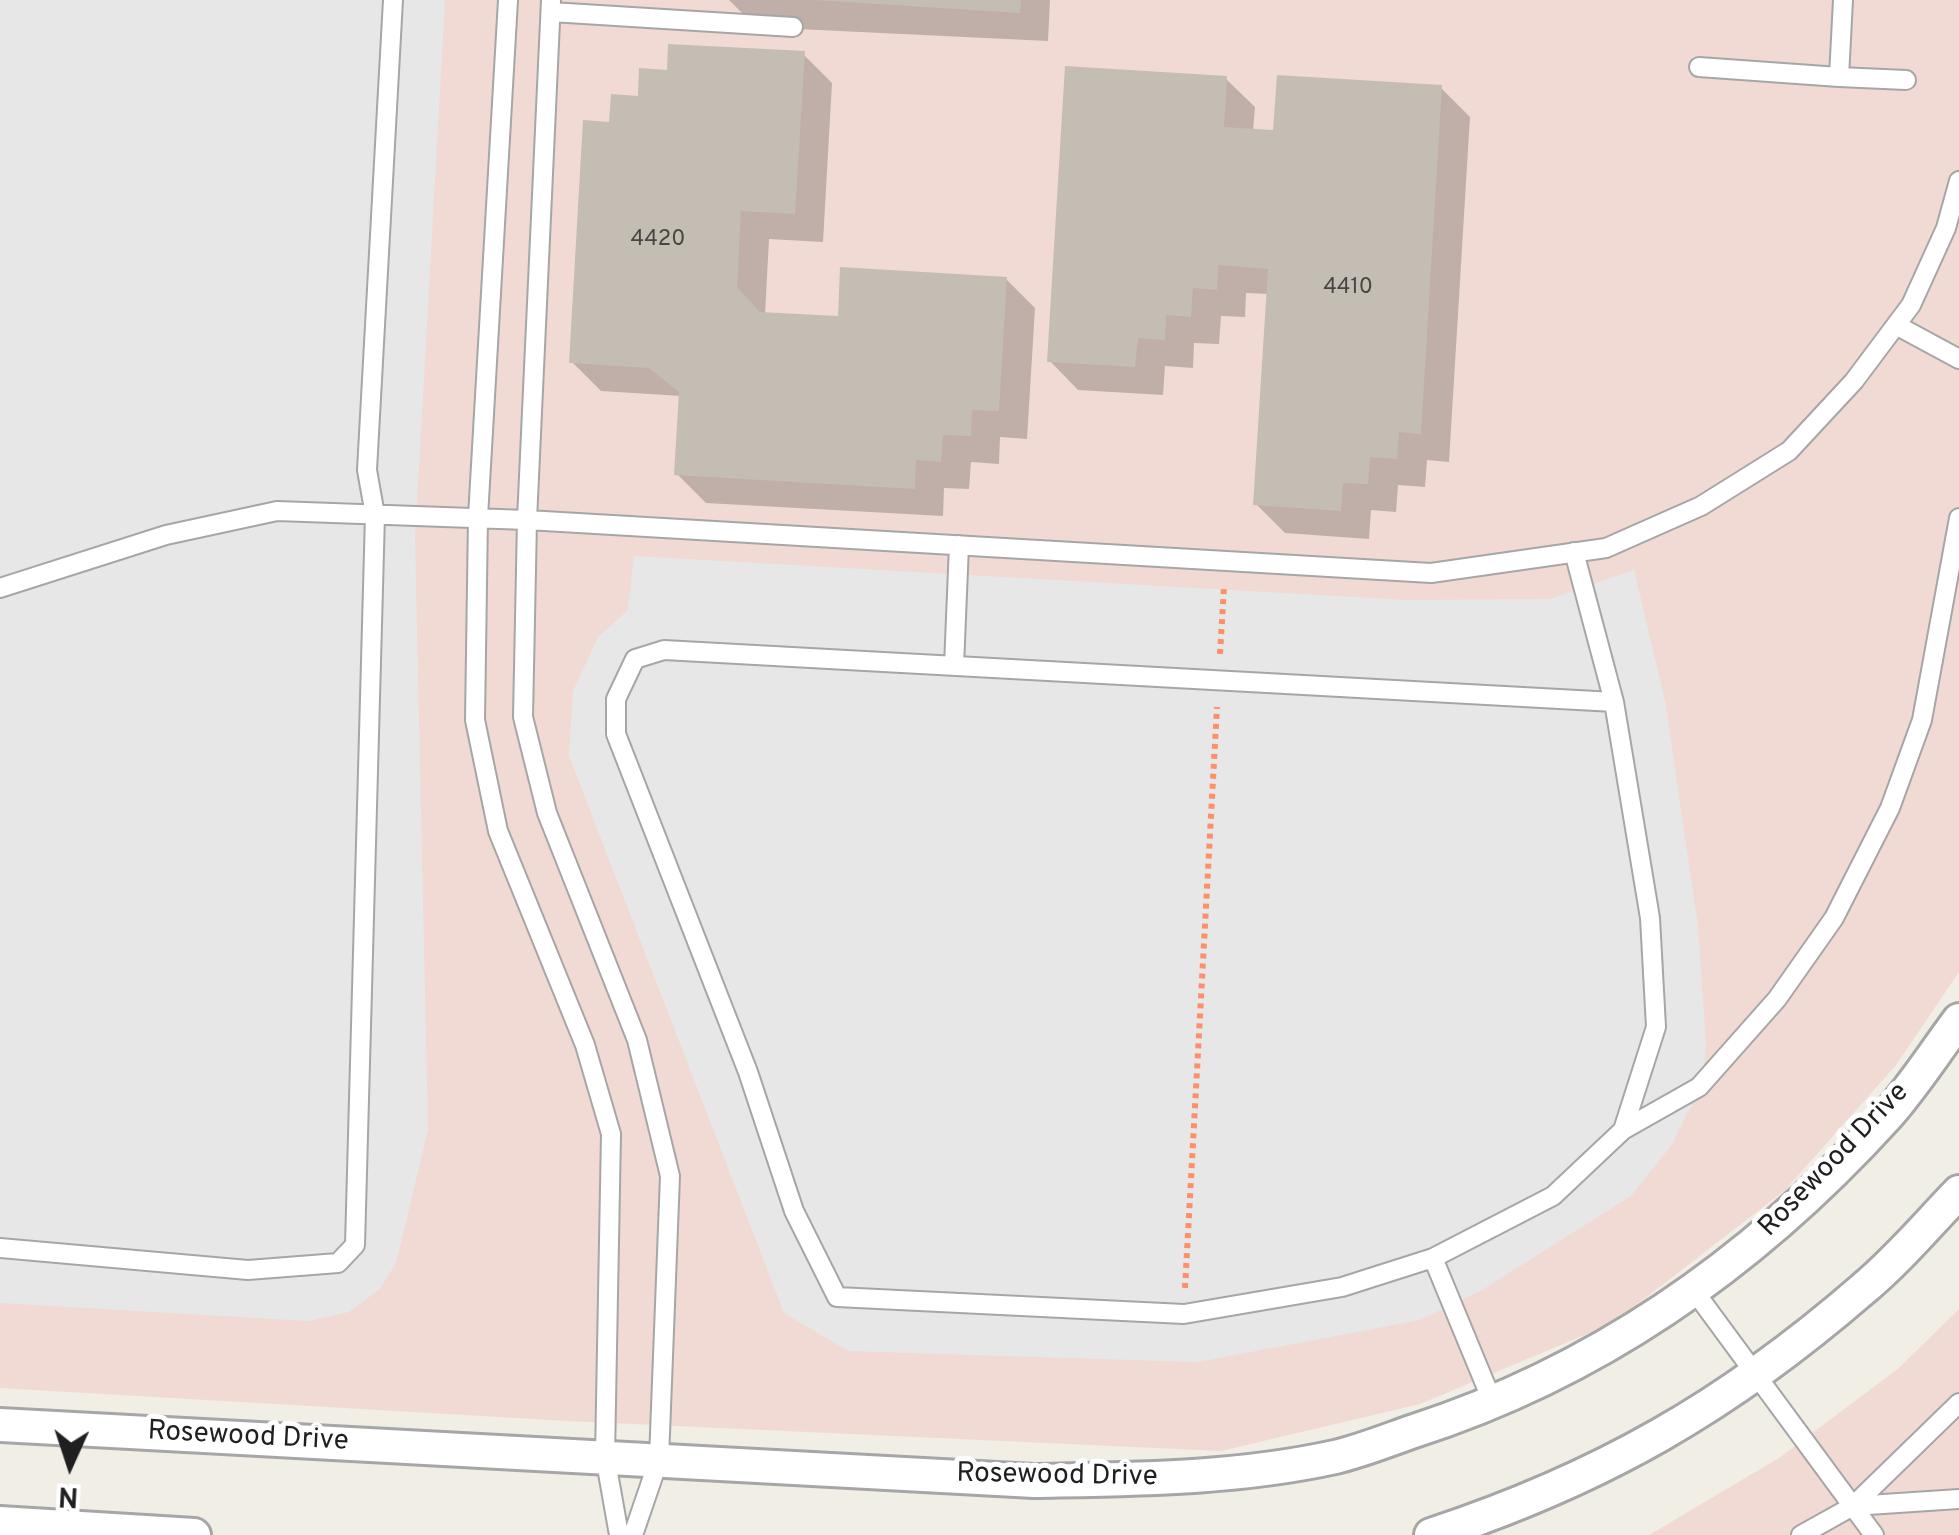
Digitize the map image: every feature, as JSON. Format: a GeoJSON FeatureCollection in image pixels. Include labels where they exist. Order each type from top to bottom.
{"type":"FeatureCollection","features":[{"type":"Feature","properties":{"kind":"street","name":"Rosewood Drive"},"geometry":{"type":"LineString","coordinates":[[0,1425],[1034,1481],[1188,1478],[1336,1456],[1493,1403],[1590,1358],[1696,1292],[1795,1210],[1874,1129],[1959,1020]]}},
{"type":"Feature","properties":{"kind":"street"},"geometry":{"type":"LineString","coordinates":[[1431,1535],[1511,1509],[1640,1450],[1759,1374],[1866,1287],[1959,1192]]}},
{"type":"Feature","properties":{"kind":"street"},"geometry":{"type":"LineString","coordinates":[[0,1523],[194,1535]]}},
{"type":"Feature","properties":{"kind":"lane"},"geometry":{"type":"LineString","coordinates":[[0,1248],[248,1270],[338,1263],[355,1244],[375,515],[367,470],[393,0]]}},
{"type":"Feature","properties":{"kind":"lane"},"geometry":{"type":"LineString","coordinates":[[508,0],[478,518],[475,720],[498,831],[585,1045],[612,1134],[605,1456],[620,1535]]}},
{"type":"Feature","properties":{"kind":"lane"},"geometry":{"type":"LineString","coordinates":[[1839,76],[1843,0]]}},
{"type":"Feature","properties":{"kind":"lane"},"geometry":{"type":"LineString","coordinates":[[634,1535],[659,1459],[670,1176],[637,1040],[547,813],[523,717],[527,520],[551,6],[794,27]]}},
{"type":"Feature","properties":{"kind":"lane"},"geometry":{"type":"LineString","coordinates":[[1699,67],[1906,80]]}},
{"type":"Feature","properties":{"kind":"lane"},"geometry":{"type":"LineString","coordinates":[[0,588],[166,535],[276,512],[527,520],[1431,572],[1606,548],[1701,506],[1789,451],[1854,380],[1911,305],[1946,228],[1959,181]]}},
{"type":"Feature","properties":{"kind":"lane"},"geometry":{"type":"LineString","coordinates":[[1896,325],[1959,359]]}},
{"type":"Feature","properties":{"kind":"lane"},"geometry":{"type":"LineString","coordinates":[[1614,702],[664,650],[635,659],[623,678],[616,699],[616,734],[748,1072],[794,1211],[836,1297],[1184,1314],[1342,1287],[1433,1258],[1554,1196],[1623,1130],[1698,1086],[1778,999],[1834,918],[1890,808],[1922,720],[1959,518]]}},
{"type":"Feature","properties":{"kind":"lane"},"geometry":{"type":"LineString","coordinates":[[954,666],[959,545]]}},
{"type":"Feature","properties":{"kind":"lane"},"geometry":{"type":"LineString","coordinates":[[1574,552],[1614,702],[1650,918],[1656,1027],[1623,1130]]}},
{"type":"Feature","properties":{"kind":"lane"},"geometry":{"type":"LineString","coordinates":[[1433,1258],[1493,1403]]}},
{"type":"Feature","properties":{"kind":"lane"},"geometry":{"type":"LineString","coordinates":[[1696,1292],[1874,1535]]}},
{"type":"Feature","properties":{"kind":"lane"},"geometry":{"type":"LineString","coordinates":[[1802,1535],[1853,1506],[1959,1403]]}},
{"type":"Feature","properties":{"kind":"lane"},"geometry":{"type":"LineString","coordinates":[[1853,1506],[1959,1499]]}},
{"type":"Feature","properties":{"kind":"path"},"geometry":{"type":"LineString","coordinates":[[1184,1314],[1225,560]]}},
{"type":"Feature","properties":{"kind":"shaded area"},"geometry":{"type":"Polygon","coordinates":[[[0,0],[1959,0],[1959,972],[1896,1065],[1785,1190],[1613,1323],[1420,1404],[1221,1451],[568,1421],[0,1388],[0,0]]]}},
{"type":"Feature","properties":{"kind":"shaded area"},"geometry":{"type":"Polygon","coordinates":[[[0,0],[445,0],[415,539],[428,1130],[396,1263],[380,1289],[349,1312],[308,1321],[0,1303],[0,0]]]}},
{"type":"Feature","properties":{"kind":"shaded area"},"geometry":{"type":"Polygon","coordinates":[[[634,556],[1406,600],[1550,599],[1634,570],[1665,701],[1698,926],[1706,1045],[1702,1084],[1671,1146],[1631,1196],[1482,1290],[1420,1320],[1198,1362],[848,1351],[784,1313],[569,756],[573,691],[598,637],[628,610],[634,556]]]}},
{"type":"Feature","properties":{"kind":"shaded area"},"geometry":{"type":"Polygon","coordinates":[[[1959,1309],[1959,1535],[1649,1535],[1779,1458],[1899,1368],[1959,1309]]]}},
{"type":"Feature","properties":{"kind":"building"},"geometry":{"type":"Polygon","coordinates":[[[814,0],[1021,0],[1020,13],[814,0]]]}},
{"type":"Feature","properties":{"kind":"building"},"geometry":{"type":"Polygon","coordinates":[[[668,44],[805,51],[795,214],[741,211],[737,287],[760,312],[838,316],[840,267],[1007,277],[999,411],[972,410],[971,436],[943,435],[941,462],[916,460],[915,489],[674,475],[679,392],[649,368],[569,363],[583,120],[609,122],[611,94],[638,96],[639,68],[667,70],[668,44]]]}},
{"type":"Feature","properties":{"kind":"building"},"geometry":{"type":"Polygon","coordinates":[[[1065,66],[1227,76],[1224,127],[1273,130],[1277,75],[1442,85],[1421,434],[1399,432],[1397,459],[1370,457],[1368,484],[1343,483],[1341,511],[1253,505],[1268,269],[1218,265],[1217,290],[1193,288],[1191,317],[1166,315],[1165,340],[1138,338],[1135,367],[1047,362],[1065,66]]]}}]}
